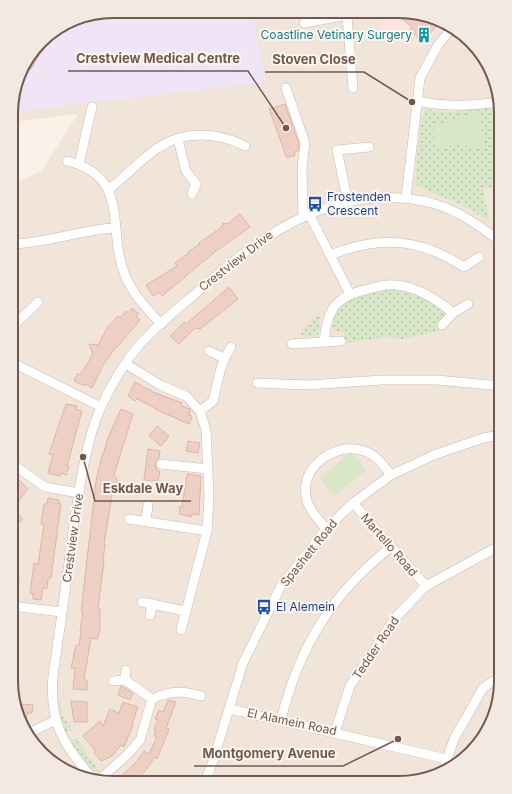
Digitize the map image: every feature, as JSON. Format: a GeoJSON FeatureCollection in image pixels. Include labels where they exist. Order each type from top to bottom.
{"type":"FeatureCollection","features":[{"type":"Feature","properties":{"kind":"street"},"geometry":{"type":"LineString","coordinates":[[304,23],[335,18]]}},
{"type":"Feature","properties":{"kind":"street"},"geometry":{"type":"LineString","coordinates":[[347,18],[353,88]]}},
{"type":"Feature","properties":{"kind":"street"},"geometry":{"type":"LineString","coordinates":[[406,198],[420,78],[438,45],[448,32]]}},
{"type":"Feature","properties":{"kind":"street"},"geometry":{"type":"LineString","coordinates":[[286,88],[305,143],[302,167],[306,215],[330,255],[350,294]]}},
{"type":"Feature","properties":{"kind":"street"},"geometry":{"type":"LineString","coordinates":[[417,100],[442,106],[465,106],[493,103]]}},
{"type":"Feature","properties":{"kind":"street"},"geometry":{"type":"LineString","coordinates":[[79,164],[92,107]]}},
{"type":"Feature","properties":{"kind":"street"},"geometry":{"type":"LineString","coordinates":[[109,189],[125,178],[158,148],[178,139],[190,136],[211,135],[230,139],[245,146]]}},
{"type":"Feature","properties":{"kind":"street"},"geometry":{"type":"LineString","coordinates":[[178,139],[186,171],[200,183],[192,194]]}},
{"type":"Feature","properties":{"kind":"street"},"geometry":{"type":"LineString","coordinates":[[348,202],[337,150],[369,146]]}},
{"type":"Feature","properties":{"kind":"street"},"geometry":{"type":"LineString","coordinates":[[67,161],[79,164],[96,174],[109,189],[113,202],[114,228],[119,256],[130,286],[139,300],[161,324]]}},
{"type":"Feature","properties":{"kind":"street","name":"Crestview Drive"},"geometry":{"type":"LineString","coordinates":[[87,772],[71,754],[56,720],[52,690],[62,612],[79,493],[92,432],[101,407],[126,364],[144,340],[215,275],[272,232],[324,208],[370,197],[406,198],[436,204],[475,223],[494,237]]}},
{"type":"Feature","properties":{"kind":"street"},"geometry":{"type":"LineString","coordinates":[[18,243],[45,240],[92,229],[114,228]]}},
{"type":"Feature","properties":{"kind":"street"},"geometry":{"type":"LineString","coordinates":[[330,255],[354,246],[387,241],[430,248],[464,267],[479,256]]}},
{"type":"Feature","properties":{"kind":"street"},"geometry":{"type":"LineString","coordinates":[[324,342],[326,323],[330,311],[335,305],[350,294],[386,285],[401,286],[437,300],[453,313]]}},
{"type":"Feature","properties":{"kind":"street"},"geometry":{"type":"LineString","coordinates":[[18,322],[38,302]]}},
{"type":"Feature","properties":{"kind":"street"},"geometry":{"type":"LineString","coordinates":[[442,325],[453,313],[468,304]]}},
{"type":"Feature","properties":{"kind":"street"},"geometry":{"type":"LineString","coordinates":[[292,344],[341,341]]}},
{"type":"Feature","properties":{"kind":"street"},"geometry":{"type":"LineString","coordinates":[[200,411],[213,401],[217,377],[224,358],[231,347]]}},
{"type":"Feature","properties":{"kind":"street"},"geometry":{"type":"LineString","coordinates":[[209,351],[224,358]]}},
{"type":"Feature","properties":{"kind":"street"},"geometry":{"type":"LineString","coordinates":[[126,364],[160,385],[186,396],[200,411],[206,430],[208,469],[207,530],[203,553],[185,611],[181,630]]}},
{"type":"Feature","properties":{"kind":"street"},"geometry":{"type":"LineString","coordinates":[[18,365],[101,407]]}},
{"type":"Feature","properties":{"kind":"street"},"geometry":{"type":"LineString","coordinates":[[257,383],[307,385],[382,380],[437,380],[494,385]]}},
{"type":"Feature","properties":{"kind":"street","name":"Spashett Road"},"geometry":{"type":"LineString","coordinates":[[207,776],[230,709],[243,663],[281,586],[326,529],[353,503],[391,475],[434,455],[483,438],[494,436]]}},
{"type":"Feature","properties":{"kind":"street"},"geometry":{"type":"LineString","coordinates":[[326,529],[313,513],[307,500],[307,482],[315,466],[327,454],[339,449],[354,448],[365,451],[377,458],[391,475]]}},
{"type":"Feature","properties":{"kind":"street"},"geometry":{"type":"LineString","coordinates":[[161,464],[208,469]]}},
{"type":"Feature","properties":{"kind":"street"},"geometry":{"type":"LineString","coordinates":[[18,468],[45,487],[79,493]]}},
{"type":"Feature","properties":{"kind":"street","name":"Martello Road"},"geometry":{"type":"LineString","coordinates":[[353,503],[426,586]]}},
{"type":"Feature","properties":{"kind":"street"},"geometry":{"type":"LineString","coordinates":[[146,521],[148,505]]}},
{"type":"Feature","properties":{"kind":"street"},"geometry":{"type":"LineString","coordinates":[[129,519],[207,530]]}},
{"type":"Feature","properties":{"kind":"street"},"geometry":{"type":"LineString","coordinates":[[281,720],[295,671],[323,619],[355,578],[391,546]]}},
{"type":"Feature","properties":{"kind":"street","name":"Tedder Road"},"geometry":{"type":"LineString","coordinates":[[335,732],[350,686],[395,618],[426,586],[494,549]]}},
{"type":"Feature","properties":{"kind":"street"},"geometry":{"type":"LineString","coordinates":[[142,602],[185,611]]}},
{"type":"Feature","properties":{"kind":"street"},"geometry":{"type":"LineString","coordinates":[[150,615],[152,604]]}},
{"type":"Feature","properties":{"kind":"street"},"geometry":{"type":"LineString","coordinates":[[18,607],[62,612]]}},
{"type":"Feature","properties":{"kind":"street"},"geometry":{"type":"LineString","coordinates":[[125,680],[126,670]]}},
{"type":"Feature","properties":{"kind":"street"},"geometry":{"type":"LineString","coordinates":[[113,681],[125,680],[152,699]]}},
{"type":"Feature","properties":{"kind":"street"},"geometry":{"type":"LineString","coordinates":[[445,763],[454,739],[483,688],[494,681]]}},
{"type":"Feature","properties":{"kind":"street"},"geometry":{"type":"LineString","coordinates":[[183,701],[185,691]]}},
{"type":"Feature","properties":{"kind":"street"},"geometry":{"type":"LineString","coordinates":[[104,775],[128,754],[140,740],[152,699],[166,692],[185,691],[202,696]]}},
{"type":"Feature","properties":{"kind":"street","name":"El Alamein Road"},"geometry":{"type":"LineString","coordinates":[[230,709],[447,758]]}},
{"type":"Feature","properties":{"kind":"street"},"geometry":{"type":"LineString","coordinates":[[33,731],[56,720]]}},
{"type":"Feature","properties":{"kind":"shaded area"},"geometry":{"type":"Polygon","coordinates":[[[253,18],[266,82],[18,111],[21,89],[25,77],[34,60],[46,46],[60,34],[71,28],[83,23],[101,19],[253,18]]]}},
{"type":"Feature","properties":{"kind":"shaded area"},"geometry":{"type":"Polygon","coordinates":[[[377,18],[411,19],[423,21],[438,27],[425,48],[383,43],[377,18]]]}},
{"type":"Feature","properties":{"kind":"shaded area"},"geometry":{"type":"Polygon","coordinates":[[[101,19],[411,19],[435,25],[457,38],[474,55],[481,66],[491,89],[494,113],[494,687],[489,711],[478,734],[466,748],[446,763],[423,773],[405,776],[101,775],[77,769],[55,756],[38,739],[31,728],[21,705],[18,681],[18,181],[41,171],[78,114],[18,121],[21,89],[25,77],[34,60],[50,42],[71,28],[83,23],[101,19]]]}},
{"type":"Feature","properties":{"kind":"green space"},"geometry":{"type":"Polygon","coordinates":[[[494,108],[494,187],[483,190],[489,221],[469,208],[415,185],[420,128],[425,109],[448,112],[494,108]]]}},
{"type":"Feature","properties":{"kind":"green space"},"geometry":{"type":"Polygon","coordinates":[[[480,112],[484,148],[453,145],[438,150],[434,138],[434,125],[480,112]]]}},
{"type":"Feature","properties":{"kind":"green space"},"geometry":{"type":"Polygon","coordinates":[[[382,288],[412,291],[444,310],[444,316],[439,331],[402,339],[387,337],[345,343],[344,332],[336,331],[333,327],[334,313],[354,296],[382,288]]]}},
{"type":"Feature","properties":{"kind":"green space"},"geometry":{"type":"Polygon","coordinates":[[[321,312],[318,335],[305,337],[300,334],[321,312]]]}},
{"type":"Feature","properties":{"kind":"green space"},"geometry":{"type":"Polygon","coordinates":[[[351,453],[366,470],[334,496],[320,478],[351,453]]]}},
{"type":"Feature","properties":{"kind":"green space"},"geometry":{"type":"Polygon","coordinates":[[[57,698],[59,698],[62,714],[73,731],[65,733],[61,722],[57,698]]]}},
{"type":"Feature","properties":{"kind":"green space"},"geometry":{"type":"Polygon","coordinates":[[[76,738],[100,773],[92,771],[69,742],[76,738]]]}},
{"type":"Feature","properties":{"kind":"building"},"geometry":{"type":"Polygon","coordinates":[[[401,18],[423,21],[437,26],[423,42],[409,30],[412,27],[401,18]]]}},
{"type":"Feature","properties":{"kind":"building"},"geometry":{"type":"Polygon","coordinates":[[[42,50],[31,69],[28,70],[34,60],[42,50]]]}},
{"type":"Feature","properties":{"kind":"building"},"geometry":{"type":"Polygon","coordinates":[[[285,104],[299,144],[298,151],[294,152],[295,155],[287,158],[269,109],[285,104]]]}},
{"type":"Feature","properties":{"kind":"building"},"geometry":{"type":"Polygon","coordinates":[[[240,214],[250,227],[216,251],[162,296],[159,292],[153,296],[146,285],[177,266],[175,263],[200,244],[199,243],[222,227],[223,223],[227,224],[240,214]]]}},
{"type":"Feature","properties":{"kind":"building"},"geometry":{"type":"Polygon","coordinates":[[[229,287],[238,299],[200,329],[195,328],[179,344],[170,336],[184,322],[186,324],[229,287]]]}},
{"type":"Feature","properties":{"kind":"building"},"geometry":{"type":"Polygon","coordinates":[[[132,308],[139,314],[136,316],[140,320],[116,347],[103,365],[92,388],[86,384],[84,386],[74,381],[78,373],[80,375],[93,354],[89,344],[98,345],[107,328],[118,316],[120,318],[126,311],[128,313],[132,308]]]}},
{"type":"Feature","properties":{"kind":"building"},"geometry":{"type":"Polygon","coordinates":[[[135,382],[153,392],[182,403],[181,406],[190,409],[189,415],[192,416],[189,424],[155,409],[137,399],[135,401],[128,396],[135,382]]]}},
{"type":"Feature","properties":{"kind":"building"},"geometry":{"type":"Polygon","coordinates":[[[66,404],[77,406],[76,409],[82,411],[67,466],[69,466],[66,475],[61,473],[60,476],[48,473],[53,455],[49,454],[66,404]]]}},
{"type":"Feature","properties":{"kind":"building"},"geometry":{"type":"Polygon","coordinates":[[[121,409],[133,414],[114,475],[118,481],[114,484],[104,544],[104,561],[98,608],[100,609],[100,630],[97,639],[91,638],[84,680],[87,680],[87,690],[73,689],[75,668],[71,668],[76,645],[79,645],[81,632],[83,612],[81,612],[96,481],[102,455],[121,409]]]}},
{"type":"Feature","properties":{"kind":"building"},"geometry":{"type":"Polygon","coordinates":[[[157,426],[169,436],[161,446],[149,436],[157,426]]]}},
{"type":"Feature","properties":{"kind":"building"},"geometry":{"type":"Polygon","coordinates":[[[188,441],[200,443],[198,453],[186,451],[188,441]]]}},
{"type":"Feature","properties":{"kind":"building"},"geometry":{"type":"Polygon","coordinates":[[[148,449],[160,451],[159,458],[155,464],[157,471],[160,471],[158,481],[144,480],[148,449]]]}},
{"type":"Feature","properties":{"kind":"building"},"geometry":{"type":"Polygon","coordinates":[[[187,474],[201,476],[199,515],[192,514],[191,517],[179,514],[180,506],[182,507],[187,474]]]}},
{"type":"Feature","properties":{"kind":"building"},"geometry":{"type":"Polygon","coordinates":[[[18,479],[28,489],[18,501],[18,479]]]}},
{"type":"Feature","properties":{"kind":"building"},"geometry":{"type":"Polygon","coordinates":[[[48,498],[59,500],[58,503],[61,504],[51,578],[48,578],[47,588],[43,588],[41,600],[33,599],[33,594],[30,593],[34,563],[38,564],[44,525],[41,524],[44,504],[47,504],[48,498]]]}},
{"type":"Feature","properties":{"kind":"building"},"geometry":{"type":"Polygon","coordinates":[[[18,514],[23,519],[18,524],[18,514]]]}},
{"type":"Feature","properties":{"kind":"building"},"geometry":{"type":"Polygon","coordinates":[[[121,686],[133,693],[130,700],[118,695],[121,686]]]}},
{"type":"Feature","properties":{"kind":"building"},"geometry":{"type":"Polygon","coordinates":[[[168,700],[176,702],[166,728],[169,729],[157,759],[155,757],[140,776],[121,776],[136,762],[144,751],[149,754],[157,737],[154,736],[156,730],[154,729],[158,720],[155,719],[159,710],[163,712],[168,700]]]}},
{"type":"Feature","properties":{"kind":"building"},"geometry":{"type":"Polygon","coordinates":[[[71,701],[87,702],[87,722],[74,722],[71,701]]]}},
{"type":"Feature","properties":{"kind":"building"},"geometry":{"type":"Polygon","coordinates":[[[123,702],[138,707],[132,724],[133,725],[124,747],[121,745],[112,756],[101,761],[94,753],[96,751],[83,736],[100,721],[103,726],[110,709],[119,713],[123,702]]]}},
{"type":"Feature","properties":{"kind":"building"},"geometry":{"type":"Polygon","coordinates":[[[21,705],[33,705],[32,713],[27,713],[27,717],[25,717],[21,705]]]}},
{"type":"Feature","properties":{"kind":"place","name":"Coastline Vetinary Surgery"},"geometry":{"type":"Point","coordinates":[424,35]}},
{"type":"Feature","properties":{"kind":"place","name":"Stoven Close"},"geometry":{"type":"Point","coordinates":[412,102]}},
{"type":"Feature","properties":{"kind":"place","name":"Crestview Medical Centre"},"geometry":{"type":"Point","coordinates":[286,128]}},
{"type":"Feature","properties":{"kind":"place","name":"Frostenden Crescent"},"geometry":{"type":"Point","coordinates":[315,204]}},
{"type":"Feature","properties":{"kind":"place","name":"Eskdale Way"},"geometry":{"type":"Point","coordinates":[83,457]}},
{"type":"Feature","properties":{"kind":"place","name":"El Alemein"},"geometry":{"type":"Point","coordinates":[264,607]}},
{"type":"Feature","properties":{"kind":"place","name":"Montgomery Avenue"},"geometry":{"type":"Point","coordinates":[398,739]}}]}
